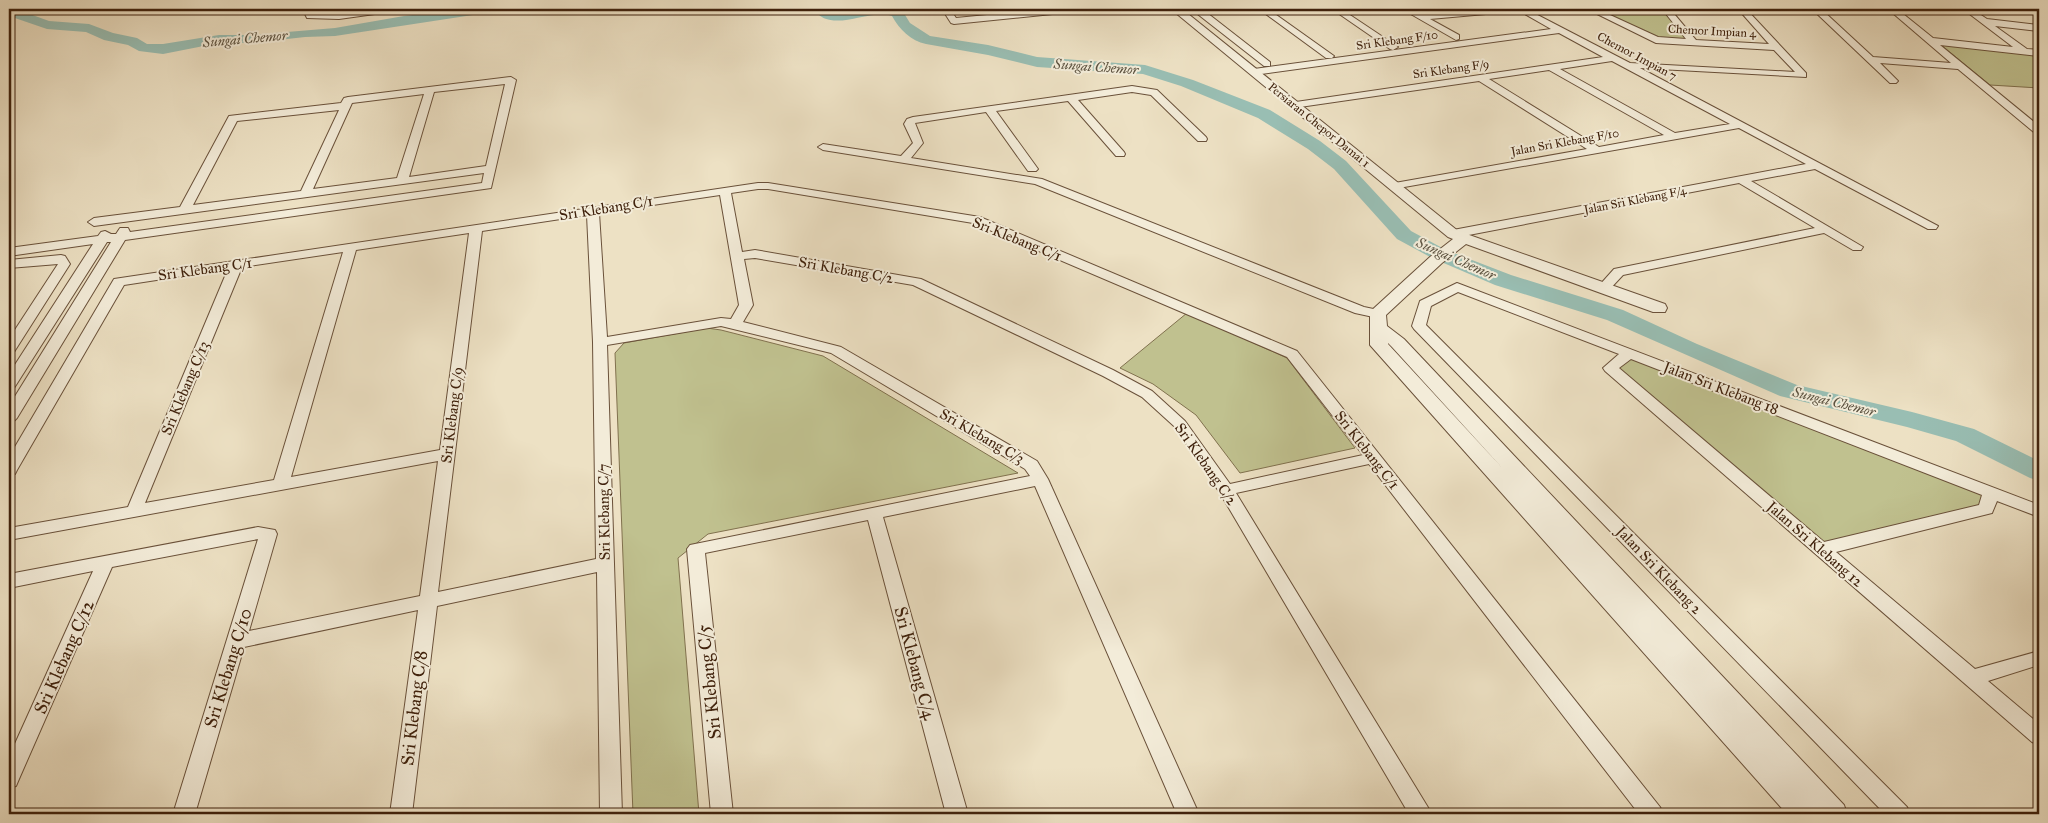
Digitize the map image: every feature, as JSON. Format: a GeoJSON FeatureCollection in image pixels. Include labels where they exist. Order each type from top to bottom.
{"type":"FeatureCollection","features":[{"type":"Feature","properties":{"kind":"street"},"geometry":{"type":"LineString","coordinates":[[310,9],[310,16],[317,17],[389,9]]}},
{"type":"Feature","properties":{"kind":"street"},"geometry":{"type":"LineString","coordinates":[[946,9],[954,21],[1013,12],[1072,9]]}},
{"type":"Feature","properties":{"kind":"street"},"geometry":{"type":"LineString","coordinates":[[1179,11],[1212,9]]}},
{"type":"Feature","properties":{"kind":"street"},"geometry":{"type":"LineString","coordinates":[[1263,9],[1329,56]]}},
{"type":"Feature","properties":{"kind":"street"},"geometry":{"type":"LineString","coordinates":[[1336,9],[1393,47]]}},
{"type":"Feature","properties":{"kind":"street"},"geometry":{"type":"LineString","coordinates":[[1251,70],[1267,64],[1456,37],[1406,9]]}},
{"type":"Feature","properties":{"kind":"street","name":"Chemor Impian 7"},"geometry":{"type":"LineString","coordinates":[[1520,9],[1932,226]]}},
{"type":"Feature","properties":{"kind":"street","name":"Chemor Impian 4"},"geometry":{"type":"LineString","coordinates":[[1591,9],[1656,40],[1778,47]]}},
{"type":"Feature","properties":{"kind":"street"},"geometry":{"type":"LineString","coordinates":[[1666,9],[1693,42]]}},
{"type":"Feature","properties":{"kind":"street"},"geometry":{"type":"LineString","coordinates":[[1633,65],[1803,75],[1742,9]]}},
{"type":"Feature","properties":{"kind":"street"},"geometry":{"type":"LineString","coordinates":[[1816,9],[1893,81]]}},
{"type":"Feature","properties":{"kind":"street"},"geometry":{"type":"LineString","coordinates":[[1892,9],[2037,127]]}},
{"type":"Feature","properties":{"kind":"street"},"geometry":{"type":"LineString","coordinates":[[1966,9],[2026,52]]}},
{"type":"Feature","properties":{"kind":"street"},"geometry":{"type":"LineString","coordinates":[[1198,10],[1267,64]]}},
{"type":"Feature","properties":{"kind":"street"},"geometry":{"type":"LineString","coordinates":[[1422,17],[1498,10]]}},
{"type":"Feature","properties":{"kind":"street","name":"Persiaran Chepor Damai 1"},"geometry":{"type":"LineString","coordinates":[[1179,11],[1456,240],[1659,308]]}},
{"type":"Feature","properties":{"kind":"street"},"geometry":{"type":"LineString","coordinates":[[1985,22],[2039,28]]}},
{"type":"Feature","properties":{"kind":"street","name":"Sri Klebang F/10"},"geometry":{"type":"LineString","coordinates":[[1251,70],[1561,30]]}},
{"type":"Feature","properties":{"kind":"street"},"geometry":{"type":"LineString","coordinates":[[1932,41],[2039,53]]}},
{"type":"Feature","properties":{"kind":"street","name":"Sri Klebang F/9"},"geometry":{"type":"LineString","coordinates":[[1293,104],[1613,58]]}},
{"type":"Feature","properties":{"kind":"street"},"geometry":{"type":"LineString","coordinates":[[1871,60],[1961,66]]}},
{"type":"Feature","properties":{"kind":"street"},"geometry":{"type":"LineString","coordinates":[[1550,67],[1674,137]]}},
{"type":"Feature","properties":{"kind":"street"},"geometry":{"type":"LineString","coordinates":[[1481,78],[1597,150]]}},
{"type":"Feature","properties":{"kind":"street"},"geometry":{"type":"LineString","coordinates":[[306,193],[348,100],[511,80],[489,178]]}},
{"type":"Feature","properties":{"kind":"street"},"geometry":{"type":"LineString","coordinates":[[402,181],[430,89]]}},
{"type":"Feature","properties":{"kind":"street"},"geometry":{"type":"LineString","coordinates":[[904,160],[918,143],[909,124],[911,121],[1132,89],[1154,92],[1202,139]]}},
{"type":"Feature","properties":{"kind":"street"},"geometry":{"type":"LineString","coordinates":[[1070,97],[1120,154]]}},
{"type":"Feature","properties":{"kind":"street"},"geometry":{"type":"LineString","coordinates":[[185,209],[233,118],[345,106]]}},
{"type":"Feature","properties":{"kind":"street"},"geometry":{"type":"LineString","coordinates":[[989,109],[1032,169]]}},
{"type":"Feature","properties":{"kind":"street","name":"Jalan Sri Klebang F/10"},"geometry":{"type":"LineString","coordinates":[[1393,186],[1741,125]]}},
{"type":"Feature","properties":{"kind":"street"},"geometry":{"type":"LineString","coordinates":[[823,147],[1038,181],[1360,310],[1379,322],[1834,814]]}},
{"type":"Feature","properties":{"kind":"street","name":"Jalan Sri Klebang F/4"},"geometry":{"type":"LineString","coordinates":[[1456,240],[1816,165]]}},
{"type":"Feature","properties":{"kind":"street"},"geometry":{"type":"LineString","coordinates":[[94,222],[402,181],[489,178]]}},
{"type":"Feature","properties":{"kind":"street"},"geometry":{"type":"LineString","coordinates":[[9,386],[108,230],[124,232],[489,178]]}},
{"type":"Feature","properties":{"kind":"street"},"geometry":{"type":"LineString","coordinates":[[1741,180],[1857,247]]}},
{"type":"Feature","properties":{"kind":"street","name":"Sri Klebang C/1"},"geometry":{"type":"LineString","coordinates":[[9,470],[119,282],[725,190],[768,186],[976,220],[1292,354],[1652,814]]}},
{"type":"Feature","properties":{"kind":"street"},"geometry":{"type":"LineString","coordinates":[[725,190],[746,305],[735,324]]}},
{"type":"Feature","properties":{"kind":"street","name":"Sri Klebang C/7"},"geometry":{"type":"LineString","coordinates":[[593,210],[600,342],[611,814]]}},
{"type":"Feature","properties":{"kind":"street","name":"Sri Klebang C/9"},"geometry":{"type":"LineString","coordinates":[[428,601],[476,229]]}},
{"type":"Feature","properties":{"kind":"street"},"geometry":{"type":"LineString","coordinates":[[1603,288],[1619,272],[1826,229]]}},
{"type":"Feature","properties":{"kind":"street"},"geometry":{"type":"LineString","coordinates":[[9,418],[124,232]]}},
{"type":"Feature","properties":{"kind":"street"},"geometry":{"type":"LineString","coordinates":[[9,252],[102,240]]}},
{"type":"Feature","properties":{"kind":"street"},"geometry":{"type":"LineString","coordinates":[[1456,240],[1379,322],[1380,345],[1804,814]]}},
{"type":"Feature","properties":{"kind":"street"},"geometry":{"type":"LineString","coordinates":[[281,484],[351,247]]}},
{"type":"Feature","properties":{"kind":"street","name":"Sri Klebang C/2"},"geometry":{"type":"LineString","coordinates":[[737,256],[755,254],[916,282],[1108,373],[1147,394],[1180,424],[1226,490],[1421,814]]}},
{"type":"Feature","properties":{"kind":"street"},"geometry":{"type":"LineString","coordinates":[[9,264],[61,259],[64,264],[9,348]]}},
{"type":"Feature","properties":{"kind":"street","name":"Sri Klebang C/13"},"geometry":{"type":"LineString","coordinates":[[134,511],[236,264]]}},
{"type":"Feature","properties":{"kind":"street","name":"Jalan Sri Klebang 18"},"geometry":{"type":"LineString","coordinates":[[1419,326],[1425,304],[1457,288],[2039,512]]}},
{"type":"Feature","properties":{"kind":"street","name":"Sri Klebang C/3"},"geometry":{"type":"LineString","coordinates":[[600,342],[711,324],[735,324],[836,350],[1031,465],[1040,479],[1188,814]]}},
{"type":"Feature","properties":{"kind":"street","name":"Jalan Sri Klebang 2"},"geometry":{"type":"LineString","coordinates":[[1419,326],[1899,814]]}},
{"type":"Feature","properties":{"kind":"street","name":"Jalan Sri Klebang 12"},"geometry":{"type":"LineString","coordinates":[[1630,353],[1610,368],[2039,736]]}},
{"type":"Feature","properties":{"kind":"street"},"geometry":{"type":"LineString","coordinates":[[9,534],[447,454]]}},
{"type":"Feature","properties":{"kind":"street"},"geometry":{"type":"LineString","coordinates":[[1226,490],[1373,458]]}},
{"type":"Feature","properties":{"kind":"street"},"geometry":{"type":"LineString","coordinates":[[874,513],[1040,479]]}},
{"type":"Feature","properties":{"kind":"street"},"geometry":{"type":"LineString","coordinates":[[1822,549],[1986,509],[1991,493]]}},
{"type":"Feature","properties":{"kind":"street","name":"Sri Klebang C/5"},"geometry":{"type":"LineString","coordinates":[[722,814],[696,549],[874,513]]}},
{"type":"Feature","properties":{"kind":"street","name":"Sri Klebang C/4"},"geometry":{"type":"LineString","coordinates":[[874,513],[957,814]]}},
{"type":"Feature","properties":{"kind":"street","name":"Sri Klebang C/10"},"geometry":{"type":"LineString","coordinates":[[106,562],[258,533],[269,534],[184,814]]}},
{"type":"Feature","properties":{"kind":"street"},"geometry":{"type":"LineString","coordinates":[[9,582],[106,562]]}},
{"type":"Feature","properties":{"kind":"street","name":"Sri Klebang C/12"},"geometry":{"type":"LineString","coordinates":[[9,779],[106,562]]}},
{"type":"Feature","properties":{"kind":"street"},"geometry":{"type":"LineString","coordinates":[[236,640],[605,564]]}},
{"type":"Feature","properties":{"kind":"street","name":"Sri Klebang C/8"},"geometry":{"type":"LineString","coordinates":[[400,814],[428,601]]}},
{"type":"Feature","properties":{"kind":"street"},"geometry":{"type":"LineString","coordinates":[[1972,678],[2039,658]]}},
{"type":"Feature","properties":{"kind":"green space"},"geometry":{"type":"Polygon","coordinates":[[[1591,9],[1666,9],[1693,42],[1656,40],[1591,9]]]}},
{"type":"Feature","properties":{"kind":"green space"},"geometry":{"type":"Polygon","coordinates":[[[1940,44],[2039,55],[2039,88],[1990,85],[1940,44]]]}},
{"type":"Feature","properties":{"kind":"green space"},"geometry":{"type":"Polygon","coordinates":[[[1187,313],[1287,358],[1355,448],[1240,473],[1196,415],[1153,384],[1120,368],[1187,313]]]}},
{"type":"Feature","properties":{"kind":"green space"},"geometry":{"type":"Polygon","coordinates":[[[707,328],[823,356],[1018,473],[708,534],[678,558],[699,814],[633,814],[615,353],[624,343],[707,328]]]}},
{"type":"Feature","properties":{"kind":"green space"},"geometry":{"type":"Polygon","coordinates":[[[1630,353],[1991,493],[1986,509],[1822,549],[1610,368],[1630,353]]]}},
{"type":"Feature","properties":{"kind":"waterway","name":"Sungai Chemor"},"geometry":{"type":"LineString","coordinates":[[9,11],[47,25],[89,28],[109,37],[132,41],[144,48],[163,49],[219,39],[251,39],[335,32],[486,9]]}},
{"type":"Feature","properties":{"kind":"waterway","name":"Sungai Chemor"},"geometry":{"type":"LineString","coordinates":[[820,9],[831,16],[837,17],[873,9],[887,10],[897,13],[905,26],[926,40],[988,50],[1037,62],[1145,70],[1187,83],[1264,114],[1314,145],[1340,165],[1404,235],[1439,254],[1503,280],[1615,315],[1689,349],[1789,391],[1912,420],[1965,435],[2039,472]]}}]}
